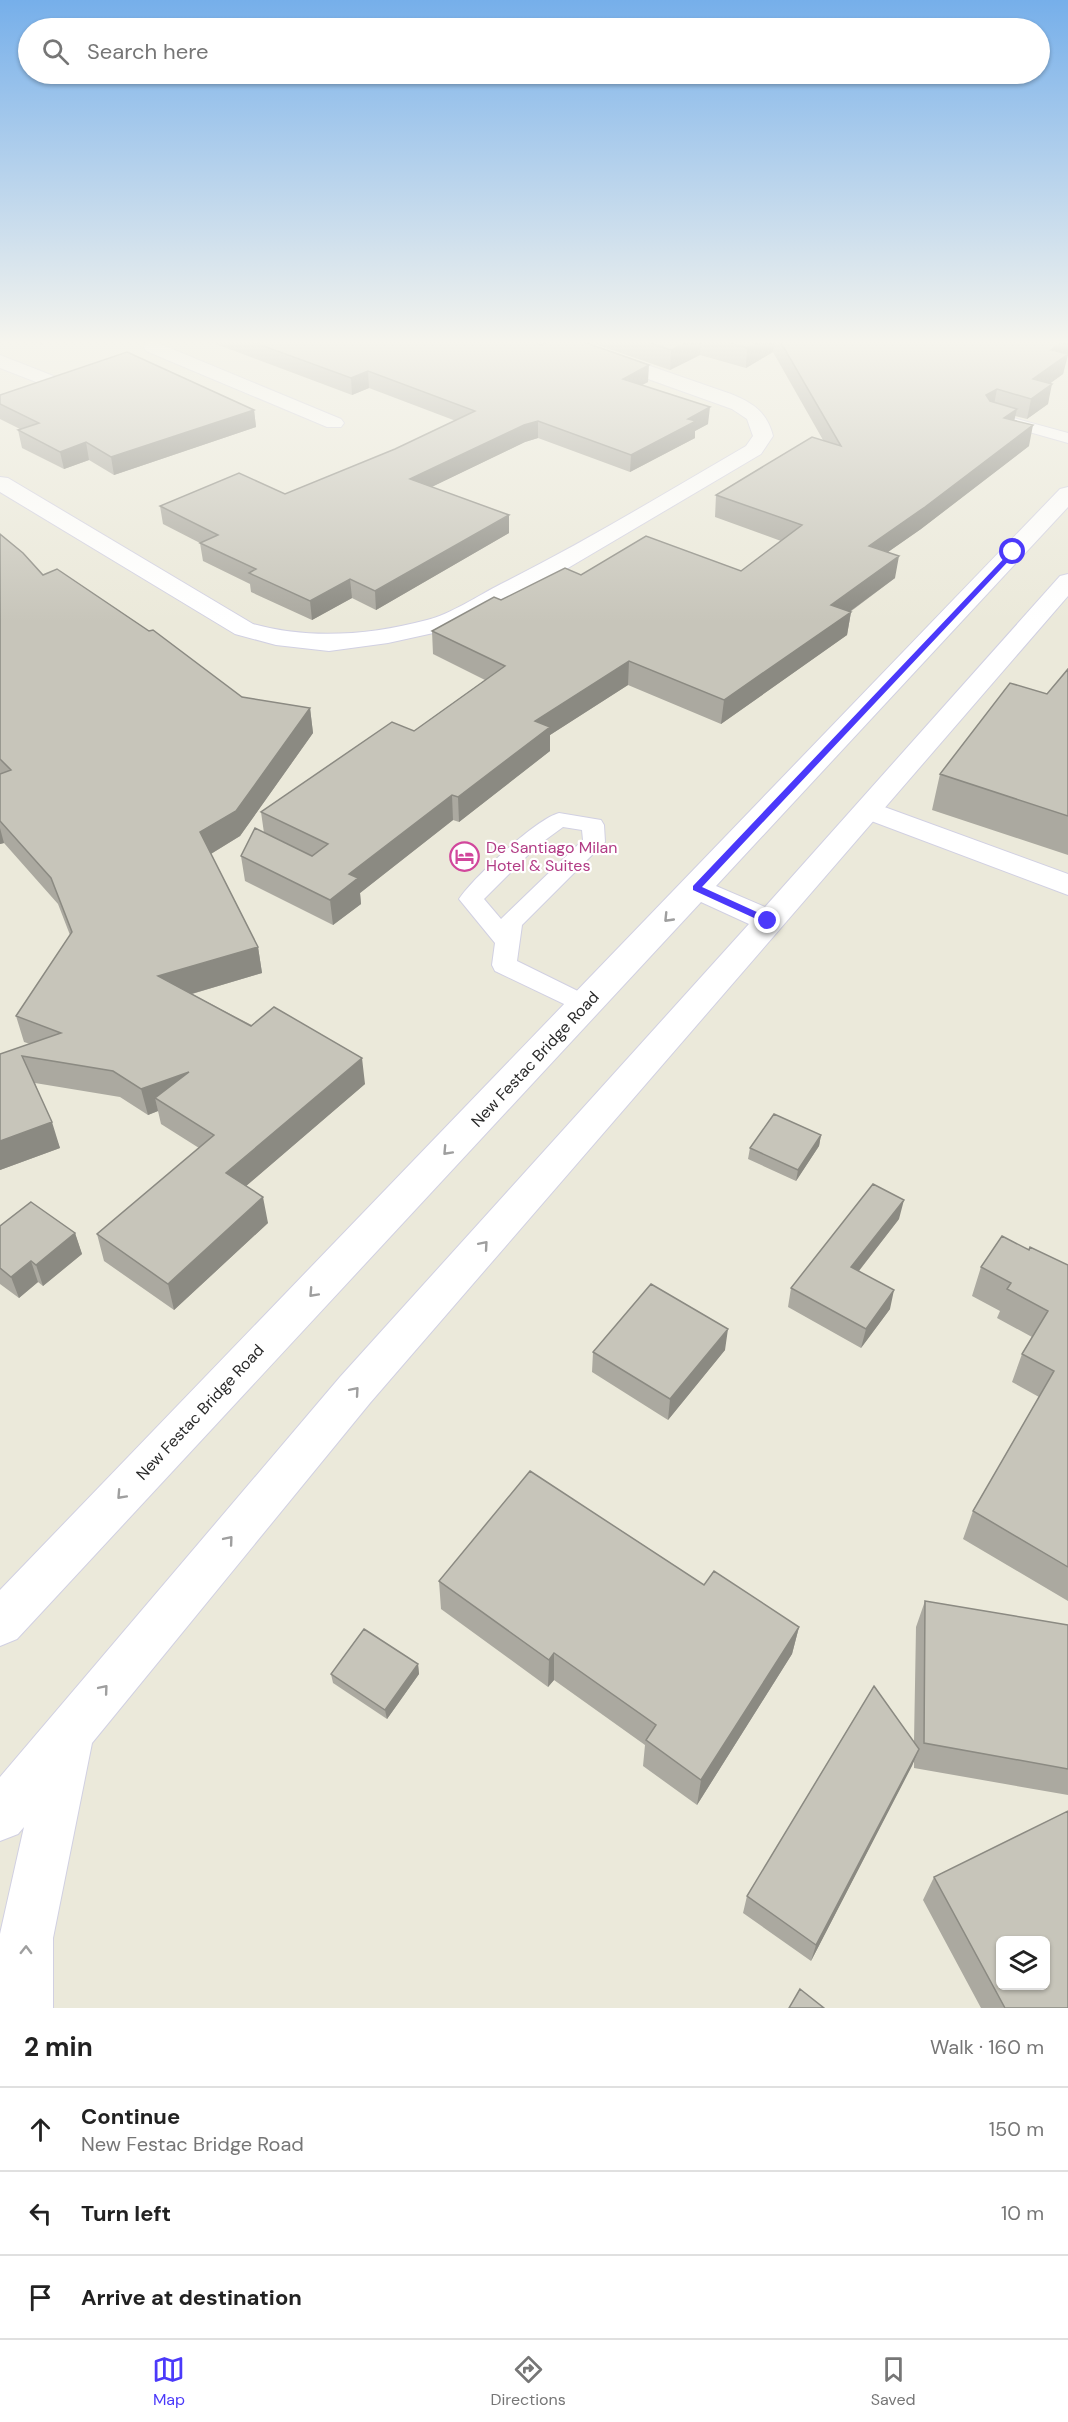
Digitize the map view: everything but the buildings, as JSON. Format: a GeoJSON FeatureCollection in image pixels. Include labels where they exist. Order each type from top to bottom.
{"type":"FeatureCollection","features":[{"type":"Feature","properties":{"kind":"main road"},"geometry":{"type":"LineString","coordinates":[[0,483],[244,629],[276,638],[329,643],[388,636],[438,625],[560,563],[754,450],[762,435]]}},
{"type":"Feature","properties":{"kind":"main road","name":"New Festac Bridge Road"},"geometry":{"type":"LineString","coordinates":[[0,1623],[1068,494]]}},
{"type":"Feature","properties":{"kind":"main road"},"geometry":{"type":"LineString","coordinates":[[0,1815],[355,1390],[868,810],[1068,580]]}},
{"type":"Feature","properties":{"kind":"main road"},"geometry":{"type":"LineString","coordinates":[[868,810],[1068,885]]}},
{"type":"Feature","properties":{"kind":"main road"},"geometry":{"type":"LineString","coordinates":[[696,888],[768,921]]}},
{"type":"Feature","properties":{"kind":"main road"},"geometry":{"type":"LineString","coordinates":[[25,2008],[26,1938],[70,1730]]}},
{"type":"Feature","properties":{"kind":"lane"},"geometry":{"type":"LineString","coordinates":[[508,943],[471,899],[530,841],[559,820],[593,825],[594,842],[510,923],[508,943],[504,965],[585,1005]]}},
{"type":"Feature","properties":{"kind":"place","name":"De Santiago Milan Hotel & Suites"},"geometry":{"type":"Point","coordinates":[465,856]}},
{"type":"Feature","properties":{"kind":"route"},"geometry":{"type":"LineString","coordinates":[[768,921],[696,888],[1013,552]]}}]}
